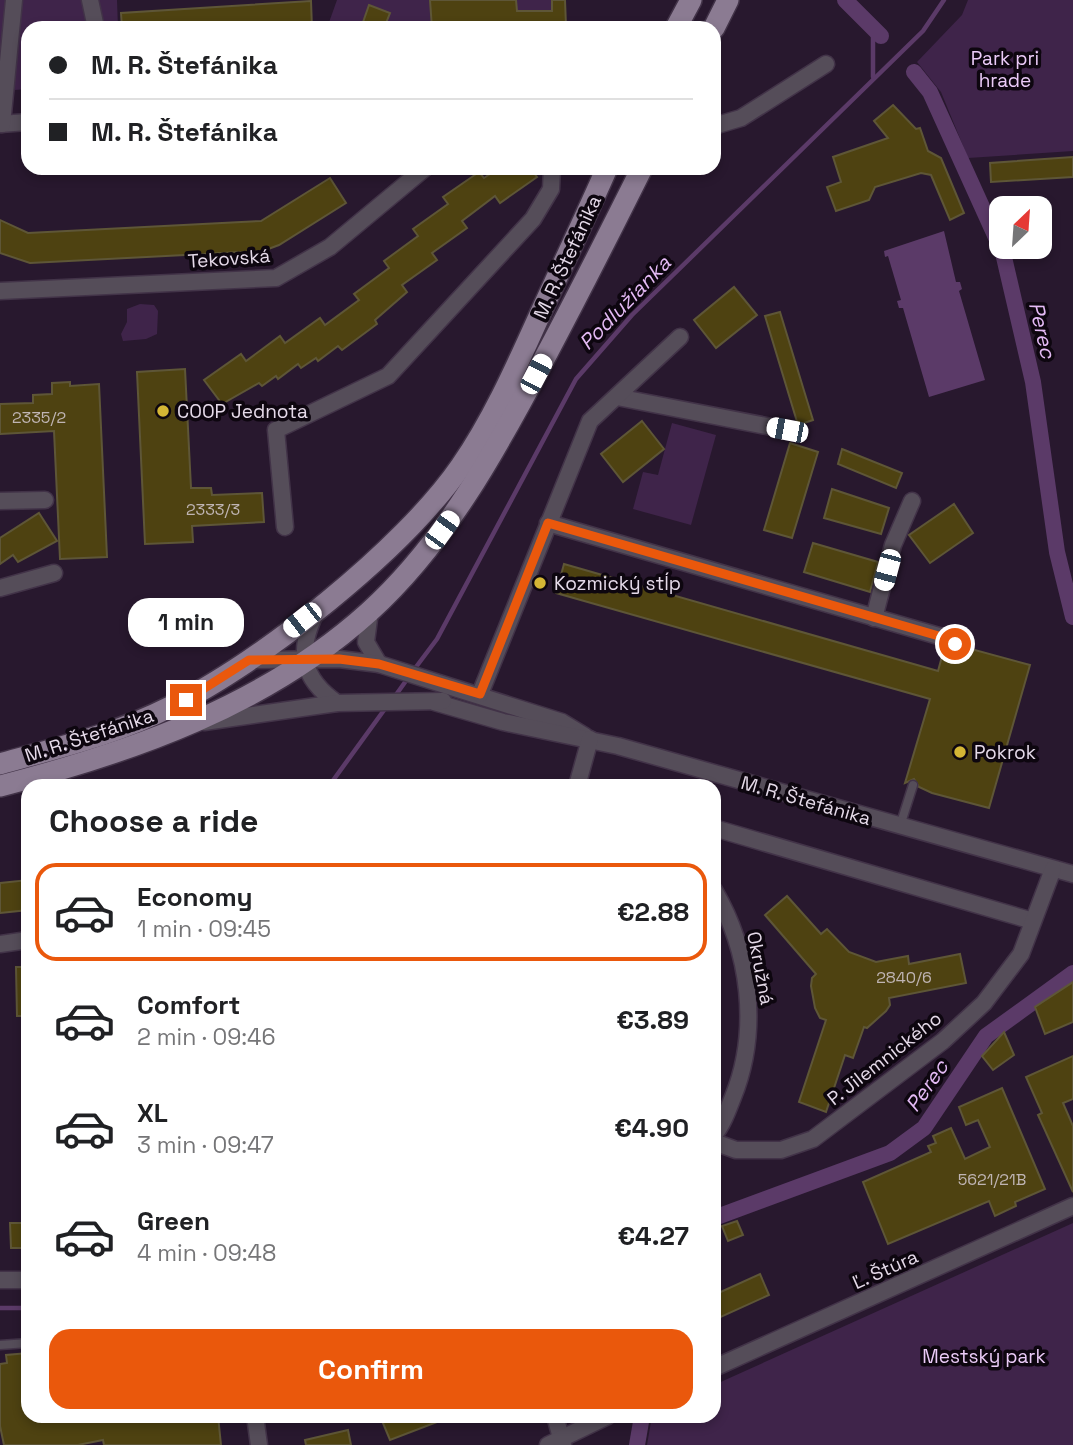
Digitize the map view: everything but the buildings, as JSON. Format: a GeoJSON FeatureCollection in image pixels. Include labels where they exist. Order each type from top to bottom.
{"type":"FeatureCollection","features":[{"type":"Feature","properties":{"kind":"main road"},"geometry":{"type":"LineString","coordinates":[[718,21],[728,0]]}},
{"type":"Feature","properties":{"kind":"main road","name":"M. R. Štefánika"},"geometry":{"type":"LineString","coordinates":[[0,764],[100,735],[186,700],[249,660],[319,606],[404,531],[437,497],[461,466],[504,394],[603,175]]}},
{"type":"Feature","properties":{"kind":"main road","name":"M. R. Štefánika"},"geometry":{"type":"LineString","coordinates":[[23,779],[144,743],[194,723],[267,687],[306,661],[370,611],[433,542],[493,453],[638,175]]}},
{"type":"Feature","properties":{"kind":"main road","name":"M. R. Štefánika"},"geometry":{"type":"LineString","coordinates":[[0,786],[21,780]]}},
{"type":"Feature","properties":{"kind":"street"},"geometry":{"type":"LineString","coordinates":[[14,0],[1,124],[21,123]]}},
{"type":"Feature","properties":{"kind":"street"},"geometry":{"type":"LineString","coordinates":[[90,0],[94,21]]}},
{"type":"Feature","properties":{"kind":"street"},"geometry":{"type":"LineString","coordinates":[[721,124],[741,118],[826,64]]}},
{"type":"Feature","properties":{"kind":"street","name":"Tekovská"},"geometry":{"type":"LineString","coordinates":[[0,291],[276,278],[330,247],[417,175]]}},
{"type":"Feature","properties":{"kind":"street"},"geometry":{"type":"LineString","coordinates":[[284,519],[276,430],[388,376],[533,219],[551,189],[552,175]]}},
{"type":"Feature","properties":{"kind":"street"},"geometry":{"type":"LineString","coordinates":[[503,722],[480,694],[590,421],[680,337]]}},
{"type":"Feature","properties":{"kind":"street"},"geometry":{"type":"LineString","coordinates":[[617,397],[787,430]]}},
{"type":"Feature","properties":{"kind":"street"},"geometry":{"type":"LineString","coordinates":[[0,501],[45,500]]}},
{"type":"Feature","properties":{"kind":"street"},"geometry":{"type":"LineString","coordinates":[[874,618],[893,545],[912,501]]}},
{"type":"Feature","properties":{"kind":"street"},"geometry":{"type":"LineString","coordinates":[[548,523],[955,642]]}},
{"type":"Feature","properties":{"kind":"street"},"geometry":{"type":"LineString","coordinates":[[0,588],[54,573]]}},
{"type":"Feature","properties":{"kind":"street","name":"M. R. Štefánika"},"geometry":{"type":"LineString","coordinates":[[306,661],[305,642],[319,606]]}},
{"type":"Feature","properties":{"kind":"street"},"geometry":{"type":"LineString","coordinates":[[370,611],[366,642],[379,664]]}},
{"type":"Feature","properties":{"kind":"street","name":"M. R. Štefánika"},"geometry":{"type":"LineString","coordinates":[[249,660],[339,659],[379,664],[562,722],[590,739]]}},
{"type":"Feature","properties":{"kind":"street"},"geometry":{"type":"LineString","coordinates":[[306,661],[311,680],[319,691],[337,703]]}},
{"type":"Feature","properties":{"kind":"street","name":"M. R. Štefánika"},"geometry":{"type":"LineString","coordinates":[[434,702],[480,694]]}},
{"type":"Feature","properties":{"kind":"street","name":"M. R. Štefánika"},"geometry":{"type":"LineString","coordinates":[[194,723],[337,703],[408,700],[434,702],[503,722],[590,739],[1073,874]]}},
{"type":"Feature","properties":{"kind":"street"},"geometry":{"type":"LineString","coordinates":[[580,779],[590,739]]}},
{"type":"Feature","properties":{"kind":"street"},"geometry":{"type":"LineString","coordinates":[[721,830],[1033,922]]}},
{"type":"Feature","properties":{"kind":"street","name":"P. Jilemnického"},"geometry":{"type":"LineString","coordinates":[[721,1145],[736,1150],[781,1150],[813,1139],[943,1041],[984,1003],[1021,954],[1053,869]]}},
{"type":"Feature","properties":{"kind":"street","name":"Okružná"},"geometry":{"type":"LineString","coordinates":[[721,902],[739,951],[749,1017],[737,1087],[721,1120]]}},
{"type":"Feature","properties":{"kind":"street"},"geometry":{"type":"LineString","coordinates":[[0,944],[21,941]]}},
{"type":"Feature","properties":{"kind":"street","name":"Ľ. Štúra"},"geometry":{"type":"LineString","coordinates":[[721,1365],[1073,1206]]}},
{"type":"Feature","properties":{"kind":"street"},"geometry":{"type":"LineString","coordinates":[[0,1280],[21,1280]]}},
{"type":"Feature","properties":{"kind":"street"},"geometry":{"type":"LineString","coordinates":[[256,1423],[259,1445]]}},
{"type":"Feature","properties":{"kind":"street"},"geometry":{"type":"LineString","coordinates":[[556,1423],[557,1443],[594,1423]]}},
{"type":"Feature","properties":{"kind":"lane"},"geometry":{"type":"LineString","coordinates":[[900,826],[913,785]]}},
{"type":"Feature","properties":{"kind":"lane"},"geometry":{"type":"LineString","coordinates":[[0,1345],[21,1344]]}},
{"type":"Feature","properties":{"kind":"green space"},"geometry":{"type":"Polygon","coordinates":[[[0,0],[117,0],[118,21],[21,21],[21,90],[15,90],[15,50],[0,49],[0,0]]]}},
{"type":"Feature","properties":{"kind":"green space"},"geometry":{"type":"Polygon","coordinates":[[[337,0],[565,0],[566,21],[330,21],[337,0]]]}},
{"type":"Feature","properties":{"kind":"green space","name":"Park pri hrade"},"geometry":{"type":"Polygon","coordinates":[[[968,0],[1073,0],[1073,151],[968,158],[941,92],[917,62],[962,15],[968,0]]]}},
{"type":"Feature","properties":{"kind":"green space"},"geometry":{"type":"Polygon","coordinates":[[[140,304],[154,305],[158,311],[157,334],[146,339],[123,341],[121,334],[127,322],[127,309],[140,304]]]}},
{"type":"Feature","properties":{"kind":"green space"},"geometry":{"type":"Polygon","coordinates":[[[672,423],[716,435],[691,525],[633,509],[643,472],[658,475],[672,423]]]}},
{"type":"Feature","properties":{"kind":"green space","name":"Mestský park"},"geometry":{"type":"Polygon","coordinates":[[[1073,1223],[1073,1445],[647,1445],[651,1423],[721,1423],[721,1382],[1073,1223]]]}},
{"type":"Feature","properties":{"kind":"shaded area"},"geometry":{"type":"Polygon","coordinates":[[[944,231],[985,380],[929,397],[903,308],[899,308],[897,301],[901,300],[888,256],[885,257],[884,251],[944,231]]]}},
{"type":"Feature","properties":{"kind":"waterway","name":"Perec"},"geometry":{"type":"LineString","coordinates":[[845,0],[881,36]]}},
{"type":"Feature","properties":{"kind":"waterway","name":"Podlužianka"},"geometry":{"type":"LineString","coordinates":[[413,671],[437,639],[576,379],[632,315],[923,31],[944,0]]}},
{"type":"Feature","properties":{"kind":"waterway"},"geometry":{"type":"LineString","coordinates":[[873,27],[873,77]]}},
{"type":"Feature","properties":{"kind":"waterway","name":"Perec"},"geometry":{"type":"LineString","coordinates":[[914,72],[930,92],[1003,253],[1033,382],[1057,552],[1073,617]]}},
{"type":"Feature","properties":{"kind":"waterway","name":"Podlužianka"},"geometry":{"type":"LineString","coordinates":[[393,699],[408,678]]}},
{"type":"Feature","properties":{"kind":"waterway","name":"Podlužianka"},"geometry":{"type":"LineString","coordinates":[[334,779],[387,706]]}},
{"type":"Feature","properties":{"kind":"waterway","name":"Perec"},"geometry":{"type":"LineString","coordinates":[[721,1215],[890,1153],[924,1128],[986,1036],[1073,973]]}},
{"type":"Feature","properties":{"kind":"waterway","name":"Podlužianka"},"geometry":{"type":"LineString","coordinates":[[0,1308],[21,1308]]}},
{"type":"Feature","properties":{"kind":"waterway","name":"Perec"},"geometry":{"type":"LineString","coordinates":[[637,1445],[641,1423]]}},
{"type":"Feature","properties":{"kind":"place","name":"COOP Jednota"},"geometry":{"type":"Point","coordinates":[163,411]}},
{"type":"Feature","properties":{"kind":"place","name":"Kozmický stĺp"},"geometry":{"type":"Point","coordinates":[540,583]}},
{"type":"Feature","properties":{"kind":"place","name":"Pokrok"},"geometry":{"type":"Point","coordinates":[960,752]}},
{"type":"Feature","properties":{"kind":"route"},"geometry":{"type":"LineString","coordinates":[[186,700],[249,660],[279,662],[339,659],[379,664],[480,694],[490,663],[548,523],[956,641],[955,644]]}}]}
